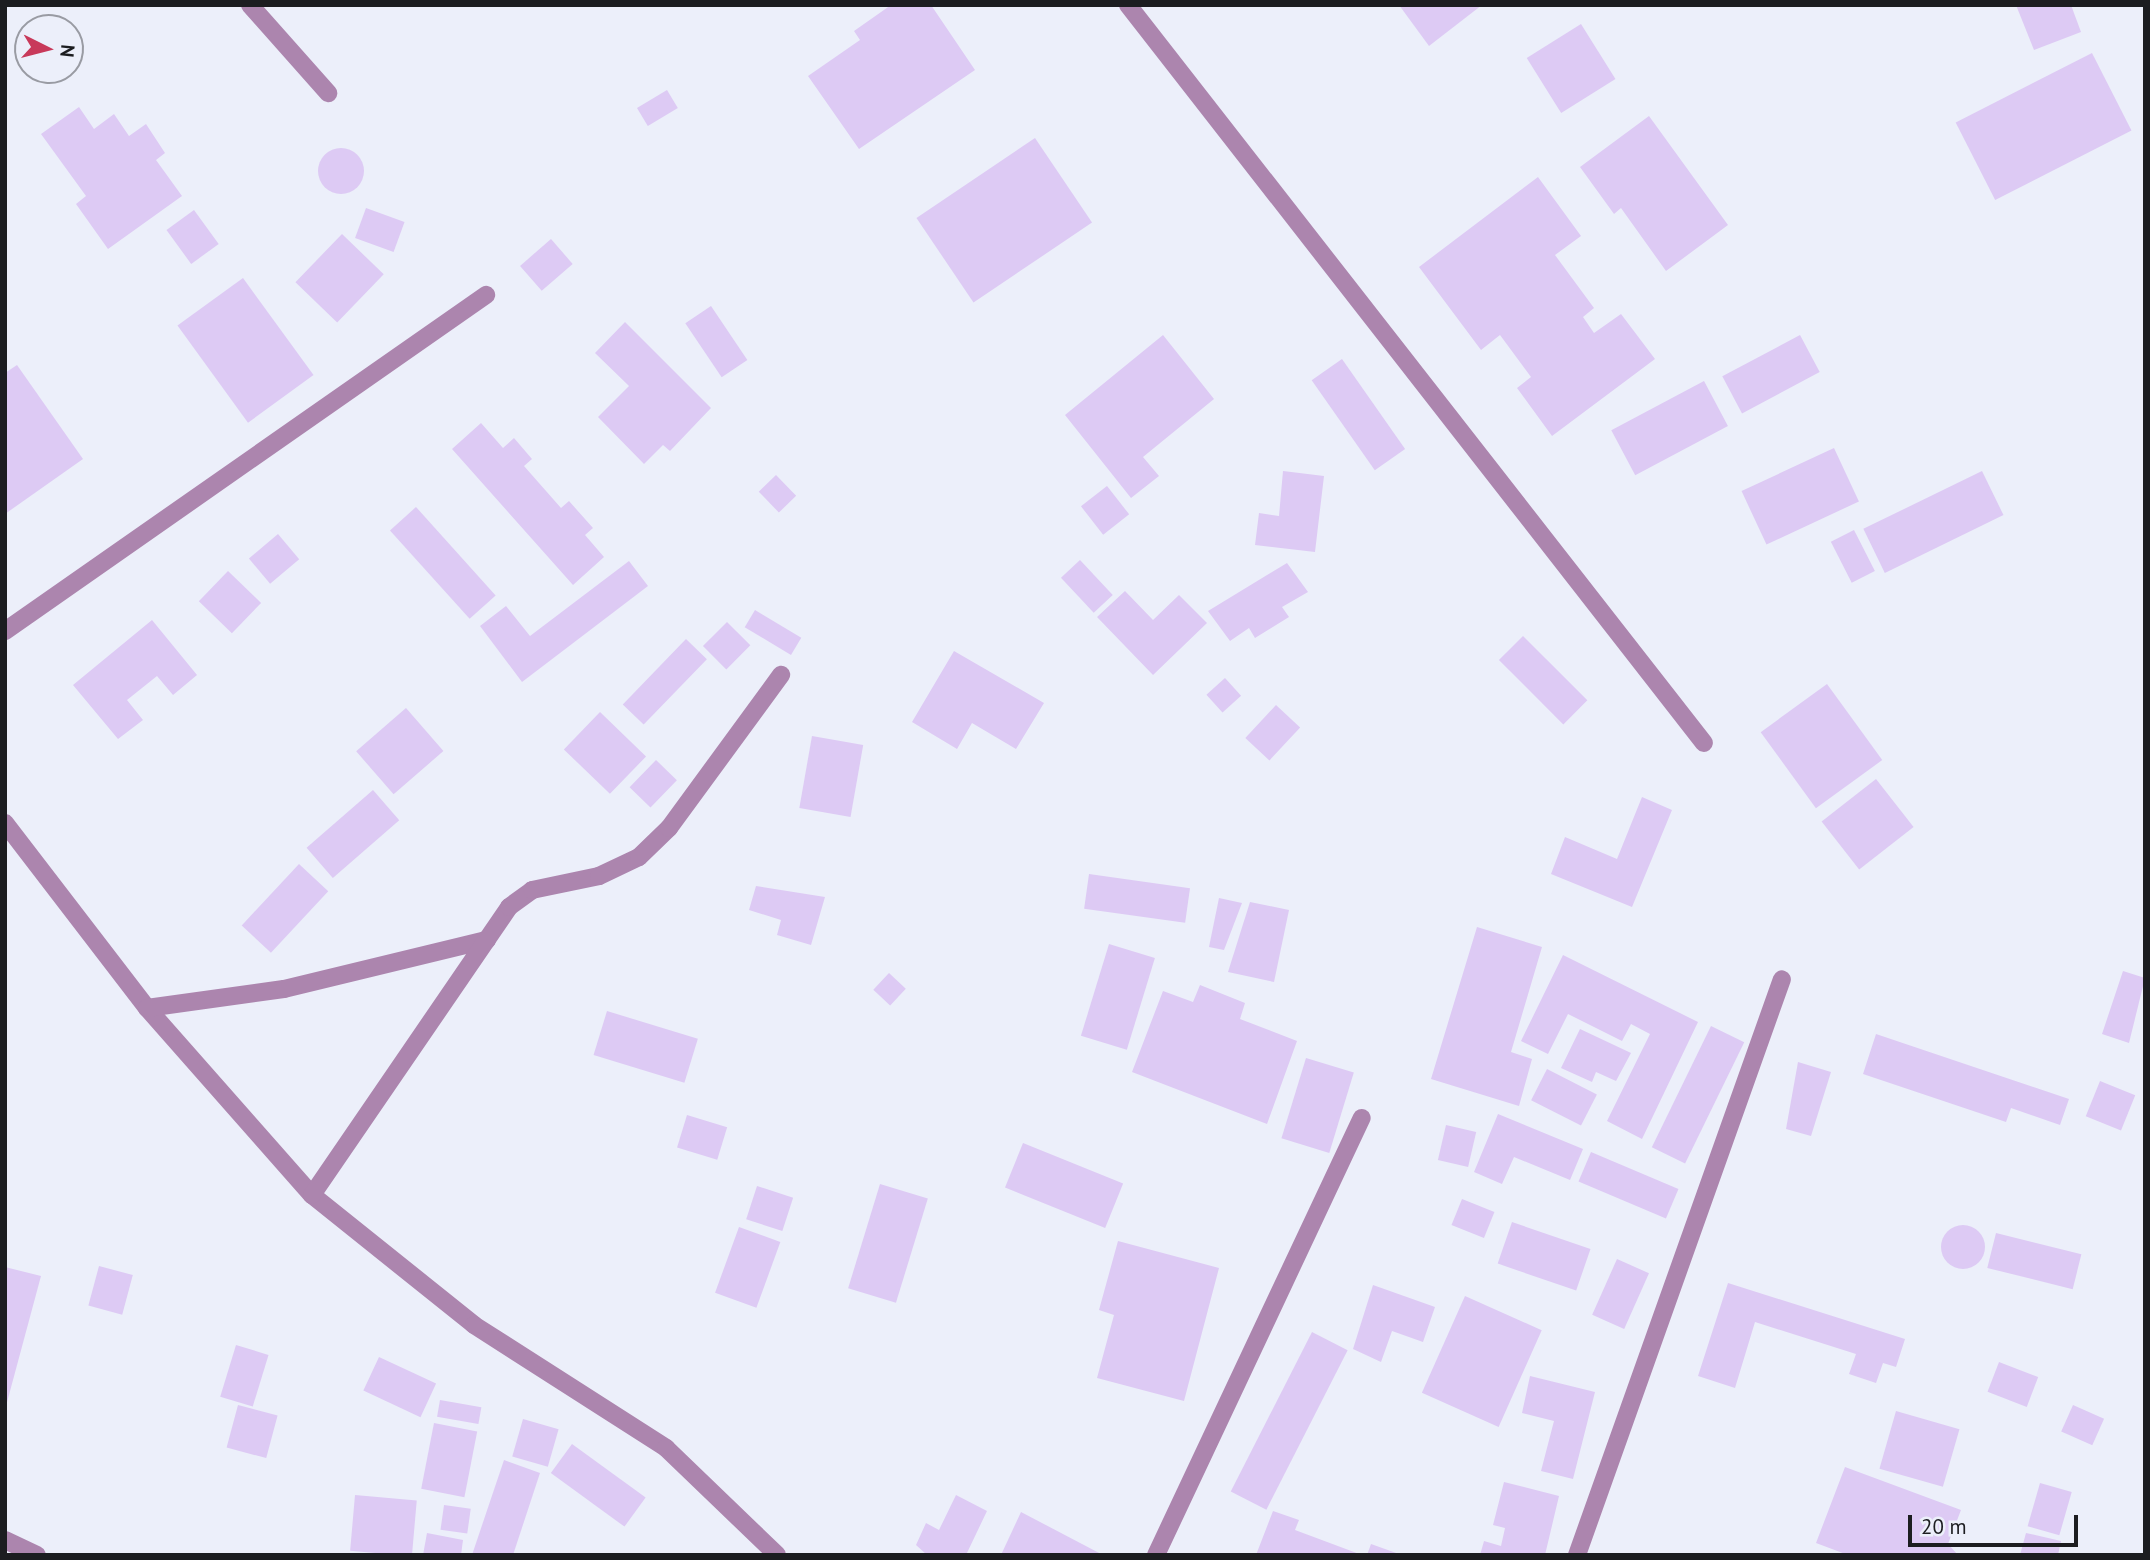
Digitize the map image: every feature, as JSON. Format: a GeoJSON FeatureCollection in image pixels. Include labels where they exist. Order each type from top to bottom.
{"type":"FeatureCollection","features":[{"type":"Feature","properties":{"kind":"street"},"geometry":{"type":"LineString","coordinates":[[250,5],[328,93]]}},
{"type":"Feature","properties":{"kind":"street"},"geometry":{"type":"LineString","coordinates":[[1128,5],[1704,743]]}},
{"type":"Feature","properties":{"kind":"street"},"geometry":{"type":"LineString","coordinates":[[5,631],[486,295]]}},
{"type":"Feature","properties":{"kind":"street"},"geometry":{"type":"LineString","coordinates":[[312,1195],[509,907],[532,890],[599,876],[639,857],[669,828],[782,675]]}},
{"type":"Feature","properties":{"kind":"street"},"geometry":{"type":"LineString","coordinates":[[5,823],[148,1009],[312,1195],[474,1325],[666,1448],[777,1555]]}},
{"type":"Feature","properties":{"kind":"street"},"geometry":{"type":"LineString","coordinates":[[148,1009],[284,989],[487,940]]}},
{"type":"Feature","properties":{"kind":"street"},"geometry":{"type":"LineString","coordinates":[[1577,1555],[1782,979]]}},
{"type":"Feature","properties":{"kind":"street"},"geometry":{"type":"LineString","coordinates":[[1156,1555],[1362,1118]]}},
{"type":"Feature","properties":{"kind":"street"},"geometry":{"type":"LineString","coordinates":[[5,1540],[37,1555]]}},
{"type":"Feature","properties":{"kind":"building"},"geometry":{"type":"Polygon","coordinates":[[[891,5],[931,5],[975,70],[859,149],[808,76],[860,40],[854,31],[891,5]]]}},
{"type":"Feature","properties":{"kind":"building"},"geometry":{"type":"Polygon","coordinates":[[[1399,5],[1482,5],[1429,46],[1399,5]]]}},
{"type":"Feature","properties":{"kind":"building"},"geometry":{"type":"Polygon","coordinates":[[[2016,5],[2071,5],[2081,32],[2034,50],[2016,5]]]}},
{"type":"Feature","properties":{"kind":"building"},"geometry":{"type":"Polygon","coordinates":[[[1581,24],[1615,79],[1561,113],[1527,58],[1581,24]]]}},
{"type":"Feature","properties":{"kind":"building"},"geometry":{"type":"Polygon","coordinates":[[[2092,53],[2131,131],[1995,200],[1956,122],[2092,53]]]}},
{"type":"Feature","properties":{"kind":"building"},"geometry":{"type":"Polygon","coordinates":[[[667,90],[678,108],[648,126],[637,108],[667,90]]]}},
{"type":"Feature","properties":{"kind":"building"},"geometry":{"type":"Polygon","coordinates":[[[79,107],[94,129],[114,114],[129,136],[146,124],[165,153],[156,160],[182,196],[108,249],[76,204],[86,196],[41,134],[79,107]]]}},
{"type":"Feature","properties":{"kind":"building"},"geometry":{"type":"Polygon","coordinates":[[[1649,116],[1728,225],[1666,271],[1621,208],[1614,214],[1580,167],[1649,116]]]}},
{"type":"Feature","properties":{"kind":"building"},"geometry":{"type":"Polygon","coordinates":[[[1035,138],[1092,223],[973,303],[916,218],[1035,138]]]}},
{"type":"Feature","properties":{"kind":"building"},"geometry":{"type":"Polygon","coordinates":[[[341,148],[357,155],[364,171],[357,187],[341,194],[325,187],[318,171],[325,155],[341,148]]]}},
{"type":"Feature","properties":{"kind":"building"},"geometry":{"type":"Polygon","coordinates":[[[1538,177],[1581,236],[1555,255],[1594,308],[1583,317],[1594,333],[1621,314],[1655,359],[1552,436],[1517,388],[1531,377],[1500,335],[1481,350],[1419,267],[1538,177]]]}},
{"type":"Feature","properties":{"kind":"building"},"geometry":{"type":"Polygon","coordinates":[[[366,208],[405,222],[394,252],[355,238],[366,208]]]}},
{"type":"Feature","properties":{"kind":"building"},"geometry":{"type":"Polygon","coordinates":[[[194,210],[219,244],[191,264],[166,230],[194,210]]]}},
{"type":"Feature","properties":{"kind":"building"},"geometry":{"type":"Polygon","coordinates":[[[342,234],[384,274],[337,322],[295,282],[342,234]]]}},
{"type":"Feature","properties":{"kind":"building"},"geometry":{"type":"Polygon","coordinates":[[[551,239],[573,264],[542,291],[520,266],[551,239]]]}},
{"type":"Feature","properties":{"kind":"building"},"geometry":{"type":"Polygon","coordinates":[[[243,278],[314,375],[248,423],[177,326],[243,278]]]}},
{"type":"Feature","properties":{"kind":"building"},"geometry":{"type":"Polygon","coordinates":[[[711,306],[747,360],[722,377],[685,323],[711,306]]]}},
{"type":"Feature","properties":{"kind":"building"},"geometry":{"type":"Polygon","coordinates":[[[625,322],[711,408],[670,451],[663,445],[644,464],[598,417],[629,386],[595,353],[625,322]]]}},
{"type":"Feature","properties":{"kind":"building"},"geometry":{"type":"Polygon","coordinates":[[[1163,335],[1214,399],[1143,457],[1159,476],[1131,498],[1065,415],[1163,335]]]}},
{"type":"Feature","properties":{"kind":"building"},"geometry":{"type":"Polygon","coordinates":[[[1800,335],[1820,372],[1742,413],[1722,376],[1800,335]]]}},
{"type":"Feature","properties":{"kind":"building"},"geometry":{"type":"Polygon","coordinates":[[[1342,359],[1405,449],[1375,470],[1312,380],[1342,359]]]}},
{"type":"Feature","properties":{"kind":"building"},"geometry":{"type":"Polygon","coordinates":[[[17,365],[83,459],[5,514],[5,373],[17,365]]]}},
{"type":"Feature","properties":{"kind":"building"},"geometry":{"type":"Polygon","coordinates":[[[1704,381],[1728,426],[1635,475],[1611,430],[1704,381]]]}},
{"type":"Feature","properties":{"kind":"building"},"geometry":{"type":"Polygon","coordinates":[[[481,423],[503,448],[514,438],[532,459],[524,466],[561,508],[569,501],[593,528],[585,535],[604,557],[573,585],[452,449],[481,423]]]}},
{"type":"Feature","properties":{"kind":"building"},"geometry":{"type":"Polygon","coordinates":[[[1834,448],[1859,501],[1766,545],[1742,491],[1834,448]]]}},
{"type":"Feature","properties":{"kind":"building"},"geometry":{"type":"Polygon","coordinates":[[[1283,471],[1324,476],[1315,552],[1255,545],[1259,513],[1279,516],[1283,471]]]}},
{"type":"Feature","properties":{"kind":"building"},"geometry":{"type":"Polygon","coordinates":[[[1982,471],[2003,515],[1885,573],[1863,529],[1982,471]]]}},
{"type":"Feature","properties":{"kind":"building"},"geometry":{"type":"Polygon","coordinates":[[[776,475],[796,496],[779,513],[759,492],[776,475]]]}},
{"type":"Feature","properties":{"kind":"building"},"geometry":{"type":"Polygon","coordinates":[[[1107,486],[1129,514],[1103,535],[1081,506],[1107,486]]]}},
{"type":"Feature","properties":{"kind":"building"},"geometry":{"type":"Polygon","coordinates":[[[416,507],[496,595],[470,619],[390,530],[416,507]]]}},
{"type":"Feature","properties":{"kind":"building"},"geometry":{"type":"Polygon","coordinates":[[[1854,530],[1875,571],[1852,583],[1831,542],[1854,530]]]}},
{"type":"Feature","properties":{"kind":"building"},"geometry":{"type":"Polygon","coordinates":[[[278,534],[299,559],[270,584],[249,558],[278,534]]]}},
{"type":"Feature","properties":{"kind":"building"},"geometry":{"type":"Polygon","coordinates":[[[1080,560],[1113,595],[1094,613],[1061,578],[1080,560]]]}},
{"type":"Feature","properties":{"kind":"building"},"geometry":{"type":"Polygon","coordinates":[[[629,561],[648,586],[522,682],[480,626],[506,606],[530,636],[629,561]]]}},
{"type":"Feature","properties":{"kind":"building"},"geometry":{"type":"Polygon","coordinates":[[[1287,563],[1308,592],[1282,607],[1289,617],[1255,638],[1249,628],[1230,641],[1208,611],[1287,563]]]}},
{"type":"Feature","properties":{"kind":"building"},"geometry":{"type":"Polygon","coordinates":[[[228,571],[261,603],[232,633],[199,601],[228,571]]]}},
{"type":"Feature","properties":{"kind":"building"},"geometry":{"type":"Polygon","coordinates":[[[1125,591],[1153,620],[1179,595],[1207,623],[1153,675],[1097,617],[1125,591]]]}},
{"type":"Feature","properties":{"kind":"building"},"geometry":{"type":"Polygon","coordinates":[[[755,610],[801,638],[791,655],[745,627],[755,610]]]}},
{"type":"Feature","properties":{"kind":"building"},"geometry":{"type":"Polygon","coordinates":[[[152,620],[197,675],[173,695],[157,676],[127,700],[143,720],[118,739],[73,685],[152,620]]]}},
{"type":"Feature","properties":{"kind":"building"},"geometry":{"type":"Polygon","coordinates":[[[727,622],[750,645],[726,669],[703,646],[727,622]]]}},
{"type":"Feature","properties":{"kind":"building"},"geometry":{"type":"Polygon","coordinates":[[[1523,636],[1587,700],[1563,724],[1499,660],[1523,636]]]}},
{"type":"Feature","properties":{"kind":"building"},"geometry":{"type":"Polygon","coordinates":[[[686,639],[707,659],[644,725],[623,704],[686,639]]]}},
{"type":"Feature","properties":{"kind":"building"},"geometry":{"type":"Polygon","coordinates":[[[954,651],[1044,703],[1016,749],[972,723],[957,749],[912,722],[954,651]]]}},
{"type":"Feature","properties":{"kind":"building"},"geometry":{"type":"Polygon","coordinates":[[[1225,678],[1241,696],[1222,713],[1206,695],[1225,678]]]}},
{"type":"Feature","properties":{"kind":"building"},"geometry":{"type":"Polygon","coordinates":[[[1827,684],[1882,760],[1816,808],[1761,732],[1827,684]]]}},
{"type":"Feature","properties":{"kind":"building"},"geometry":{"type":"Polygon","coordinates":[[[1276,705],[1300,728],[1269,760],[1245,738],[1276,705]]]}},
{"type":"Feature","properties":{"kind":"building"},"geometry":{"type":"Polygon","coordinates":[[[406,708],[443,751],[394,794],[356,751],[406,708]]]}},
{"type":"Feature","properties":{"kind":"building"},"geometry":{"type":"Polygon","coordinates":[[[600,712],[646,756],[610,794],[564,749],[600,712]]]}},
{"type":"Feature","properties":{"kind":"building"},"geometry":{"type":"Polygon","coordinates":[[[812,736],[863,745],[851,817],[799,808],[812,736]]]}},
{"type":"Feature","properties":{"kind":"building"},"geometry":{"type":"Polygon","coordinates":[[[656,760],[677,780],[650,807],[630,787],[656,760]]]}},
{"type":"Feature","properties":{"kind":"building"},"geometry":{"type":"Polygon","coordinates":[[[1876,779],[1914,827],[1859,870],[1822,821],[1876,779]]]}},
{"type":"Feature","properties":{"kind":"building"},"geometry":{"type":"Polygon","coordinates":[[[373,790],[399,820],[333,878],[307,848],[373,790]]]}},
{"type":"Feature","properties":{"kind":"building"},"geometry":{"type":"Polygon","coordinates":[[[1642,797],[1672,810],[1632,907],[1551,874],[1565,837],[1617,859],[1642,797]]]}},
{"type":"Feature","properties":{"kind":"building"},"geometry":{"type":"Polygon","coordinates":[[[299,864],[328,891],[271,953],[242,925],[299,864]]]}},
{"type":"Feature","properties":{"kind":"building"},"geometry":{"type":"Polygon","coordinates":[[[1089,874],[1190,888],[1185,923],[1084,909],[1089,874]]]}},
{"type":"Feature","properties":{"kind":"building"},"geometry":{"type":"Polygon","coordinates":[[[756,886],[825,897],[811,945],[777,935],[781,920],[749,910],[756,886]]]}},
{"type":"Feature","properties":{"kind":"building"},"geometry":{"type":"Polygon","coordinates":[[[1219,898],[1242,903],[1224,950],[1209,947],[1219,898]]]}},
{"type":"Feature","properties":{"kind":"building"},"geometry":{"type":"Polygon","coordinates":[[[1250,902],[1289,910],[1274,982],[1228,972],[1250,902]]]}},
{"type":"Feature","properties":{"kind":"building"},"geometry":{"type":"Polygon","coordinates":[[[1477,927],[1542,947],[1511,1052],[1532,1059],[1519,1106],[1431,1079],[1477,927]]]}},
{"type":"Feature","properties":{"kind":"building"},"geometry":{"type":"Polygon","coordinates":[[[1109,944],[1155,958],[1127,1050],[1081,1036],[1109,944]]]}},
{"type":"Feature","properties":{"kind":"building"},"geometry":{"type":"Polygon","coordinates":[[[1563,955],[1698,1022],[1642,1139],[1607,1121],[1650,1034],[1631,1024],[1622,1041],[1568,1014],[1548,1054],[1521,1041],[1563,955]]]}},
{"type":"Feature","properties":{"kind":"building"},"geometry":{"type":"Polygon","coordinates":[[[2123,971],[2145,978],[2129,1043],[2102,1034],[2123,971]]]}},
{"type":"Feature","properties":{"kind":"building"},"geometry":{"type":"Polygon","coordinates":[[[889,973],[906,989],[890,1006],[873,990],[889,973]]]}},
{"type":"Feature","properties":{"kind":"building"},"geometry":{"type":"Polygon","coordinates":[[[1200,985],[1245,1003],[1240,1019],[1297,1041],[1267,1124],[1132,1072],[1163,991],[1193,1002],[1200,985]]]}},
{"type":"Feature","properties":{"kind":"building"},"geometry":{"type":"Polygon","coordinates":[[[607,1011],[698,1039],[684,1083],[594,1055],[607,1011]]]}},
{"type":"Feature","properties":{"kind":"building"},"geometry":{"type":"Polygon","coordinates":[[[1711,1026],[1744,1042],[1685,1164],[1652,1147],[1711,1026]]]}},
{"type":"Feature","properties":{"kind":"building"},"geometry":{"type":"Polygon","coordinates":[[[1580,1029],[1631,1053],[1616,1081],[1596,1072],[1592,1082],[1561,1068],[1580,1029]]]}},
{"type":"Feature","properties":{"kind":"building"},"geometry":{"type":"Polygon","coordinates":[[[1876,1034],[2069,1099],[2060,1125],[2011,1108],[2006,1122],[1863,1074],[1876,1034]]]}},
{"type":"Feature","properties":{"kind":"building"},"geometry":{"type":"Polygon","coordinates":[[[1306,1058],[1354,1073],[1329,1153],[1281,1138],[1306,1058]]]}},
{"type":"Feature","properties":{"kind":"building"},"geometry":{"type":"Polygon","coordinates":[[[1798,1062],[1831,1072],[1811,1136],[1786,1129],[1798,1062]]]}},
{"type":"Feature","properties":{"kind":"building"},"geometry":{"type":"Polygon","coordinates":[[[1547,1069],[1597,1094],[1581,1126],[1531,1100],[1547,1069]]]}},
{"type":"Feature","properties":{"kind":"building"},"geometry":{"type":"Polygon","coordinates":[[[2100,1081],[2135,1095],[2121,1130],[2086,1116],[2100,1081]]]}},
{"type":"Feature","properties":{"kind":"building"},"geometry":{"type":"Polygon","coordinates":[[[1498,1114],[1583,1149],[1570,1180],[1514,1157],[1502,1184],[1474,1172],[1498,1114]]]}},
{"type":"Feature","properties":{"kind":"building"},"geometry":{"type":"Polygon","coordinates":[[[687,1115],[727,1127],[717,1160],[677,1148],[687,1115]]]}},
{"type":"Feature","properties":{"kind":"building"},"geometry":{"type":"Polygon","coordinates":[[[1446,1125],[1476,1132],[1468,1167],[1438,1160],[1446,1125]]]}},
{"type":"Feature","properties":{"kind":"building"},"geometry":{"type":"Polygon","coordinates":[[[1023,1143],[1123,1183],[1105,1228],[1005,1188],[1023,1143]]]}},
{"type":"Feature","properties":{"kind":"building"},"geometry":{"type":"Polygon","coordinates":[[[1591,1152],[1678,1189],[1666,1219],[1578,1181],[1591,1152]]]}},
{"type":"Feature","properties":{"kind":"building"},"geometry":{"type":"Polygon","coordinates":[[[880,1184],[928,1199],[896,1303],[848,1288],[880,1184]]]}},
{"type":"Feature","properties":{"kind":"building"},"geometry":{"type":"Polygon","coordinates":[[[757,1186],[793,1198],[782,1231],[746,1219],[757,1186]]]}},
{"type":"Feature","properties":{"kind":"building"},"geometry":{"type":"Polygon","coordinates":[[[1462,1199],[1494,1212],[1484,1238],[1452,1225],[1462,1199]]]}},
{"type":"Feature","properties":{"kind":"building"},"geometry":{"type":"Polygon","coordinates":[[[1512,1222],[1590,1249],[1576,1291],[1498,1264],[1512,1222]]]}},
{"type":"Feature","properties":{"kind":"building"},"geometry":{"type":"Polygon","coordinates":[[[1963,1225],[1972,1226],[1979,1231],[1984,1238],[1984,1256],[1979,1263],[1972,1268],[1963,1269],[1954,1268],[1947,1263],[1942,1256],[1941,1247],[1942,1238],[1947,1231],[1954,1226],[1963,1225]]]}},
{"type":"Feature","properties":{"kind":"building"},"geometry":{"type":"Polygon","coordinates":[[[739,1227],[780,1242],[756,1308],[715,1293],[739,1227]]]}},
{"type":"Feature","properties":{"kind":"building"},"geometry":{"type":"Polygon","coordinates":[[[1996,1233],[2081,1254],[2073,1289],[1987,1268],[1996,1233]]]}},
{"type":"Feature","properties":{"kind":"building"},"geometry":{"type":"Polygon","coordinates":[[[1118,1241],[1219,1268],[1184,1401],[1097,1378],[1114,1315],[1099,1310],[1118,1241]]]}},
{"type":"Feature","properties":{"kind":"building"},"geometry":{"type":"Polygon","coordinates":[[[1617,1259],[1649,1273],[1624,1329],[1592,1315],[1617,1259]]]}},
{"type":"Feature","properties":{"kind":"building"},"geometry":{"type":"Polygon","coordinates":[[[99,1266],[133,1275],[122,1315],[88,1306],[99,1266]]]}},
{"type":"Feature","properties":{"kind":"building"},"geometry":{"type":"Polygon","coordinates":[[[5,1267],[41,1276],[6,1406],[5,1406],[5,1267]]]}},
{"type":"Feature","properties":{"kind":"building"},"geometry":{"type":"Polygon","coordinates":[[[1728,1283],[1905,1339],[1896,1367],[1883,1363],[1876,1383],[1849,1374],[1856,1354],[1755,1322],[1735,1388],[1698,1376],[1728,1283]]]}},
{"type":"Feature","properties":{"kind":"building"},"geometry":{"type":"Polygon","coordinates":[[[1373,1285],[1435,1307],[1423,1342],[1392,1331],[1381,1362],[1353,1349],[1373,1285]]]}},
{"type":"Feature","properties":{"kind":"building"},"geometry":{"type":"Polygon","coordinates":[[[1465,1296],[1542,1330],[1499,1427],[1422,1393],[1465,1296]]]}},
{"type":"Feature","properties":{"kind":"building"},"geometry":{"type":"Polygon","coordinates":[[[1312,1332],[1348,1350],[1266,1510],[1231,1491],[1312,1332]]]}},
{"type":"Feature","properties":{"kind":"building"},"geometry":{"type":"Polygon","coordinates":[[[236,1345],[269,1355],[253,1407],[220,1397],[236,1345]]]}},
{"type":"Feature","properties":{"kind":"building"},"geometry":{"type":"Polygon","coordinates":[[[379,1357],[436,1384],[420,1417],[363,1391],[379,1357]]]}},
{"type":"Feature","properties":{"kind":"building"},"geometry":{"type":"Polygon","coordinates":[[[1999,1362],[2038,1377],[2027,1407],[1988,1392],[1999,1362]]]}},
{"type":"Feature","properties":{"kind":"building"},"geometry":{"type":"Polygon","coordinates":[[[1530,1376],[1595,1392],[1573,1479],[1541,1471],[1554,1421],[1522,1413],[1530,1376]]]}},
{"type":"Feature","properties":{"kind":"building"},"geometry":{"type":"Polygon","coordinates":[[[440,1400],[481,1407],[478,1424],[437,1417],[440,1400]]]}},
{"type":"Feature","properties":{"kind":"building"},"geometry":{"type":"Polygon","coordinates":[[[238,1405],[278,1416],[266,1458],[227,1448],[238,1405]]]}},
{"type":"Feature","properties":{"kind":"building"},"geometry":{"type":"Polygon","coordinates":[[[2073,1405],[2104,1419],[2092,1445],[2061,1431],[2073,1405]]]}},
{"type":"Feature","properties":{"kind":"building"},"geometry":{"type":"Polygon","coordinates":[[[1896,1411],[1959,1429],[1943,1487],[1879,1469],[1896,1411]]]}},
{"type":"Feature","properties":{"kind":"building"},"geometry":{"type":"Polygon","coordinates":[[[523,1419],[559,1429],[548,1467],[512,1456],[523,1419]]]}},
{"type":"Feature","properties":{"kind":"building"},"geometry":{"type":"Polygon","coordinates":[[[434,1423],[477,1431],[464,1497],[421,1489],[434,1423]]]}},
{"type":"Feature","properties":{"kind":"building"},"geometry":{"type":"Polygon","coordinates":[[[572,1444],[646,1497],[624,1527],[551,1473],[572,1444]]]}},
{"type":"Feature","properties":{"kind":"building"},"geometry":{"type":"Polygon","coordinates":[[[504,1460],[540,1473],[513,1555],[472,1555],[504,1460]]]}},
{"type":"Feature","properties":{"kind":"building"},"geometry":{"type":"Polygon","coordinates":[[[1845,1467],[1961,1510],[1948,1544],[1958,1555],[1848,1555],[1816,1543],[1845,1467]]]}},
{"type":"Feature","properties":{"kind":"building"},"geometry":{"type":"Polygon","coordinates":[[[1504,1482],[1559,1496],[1545,1555],[1480,1555],[1484,1541],[1501,1546],[1505,1528],[1493,1525],[1504,1482]]]}},
{"type":"Feature","properties":{"kind":"building"},"geometry":{"type":"Polygon","coordinates":[[[2040,1483],[2072,1492],[2059,1535],[2028,1526],[2040,1483]]]}},
{"type":"Feature","properties":{"kind":"building"},"geometry":{"type":"Polygon","coordinates":[[[355,1495],[417,1500],[412,1555],[350,1551],[355,1495]]]}},
{"type":"Feature","properties":{"kind":"building"},"geometry":{"type":"Polygon","coordinates":[[[956,1495],[987,1511],[966,1555],[927,1555],[916,1545],[926,1523],[939,1530],[956,1495]]]}},
{"type":"Feature","properties":{"kind":"building"},"geometry":{"type":"Polygon","coordinates":[[[444,1505],[471,1509],[467,1534],[441,1530],[444,1505]]]}},
{"type":"Feature","properties":{"kind":"building"},"geometry":{"type":"Polygon","coordinates":[[[1273,1511],[1299,1520],[1295,1530],[1362,1555],[1256,1555],[1273,1511]]]}},
{"type":"Feature","properties":{"kind":"building"},"geometry":{"type":"Polygon","coordinates":[[[1021,1512],[1103,1555],[1001,1555],[1021,1512]]]}},
{"type":"Feature","properties":{"kind":"building"},"geometry":{"type":"Polygon","coordinates":[[[427,1533],[463,1540],[461,1555],[423,1555],[427,1533]]]}},
{"type":"Feature","properties":{"kind":"building"},"geometry":{"type":"Polygon","coordinates":[[[2026,1533],[2061,1541],[2058,1555],[2020,1555],[2026,1533]]]}},
{"type":"Feature","properties":{"kind":"building"},"geometry":{"type":"Polygon","coordinates":[[[1371,1544],[1399,1554],[1399,1555],[1367,1555],[1371,1544]]]}}]}
